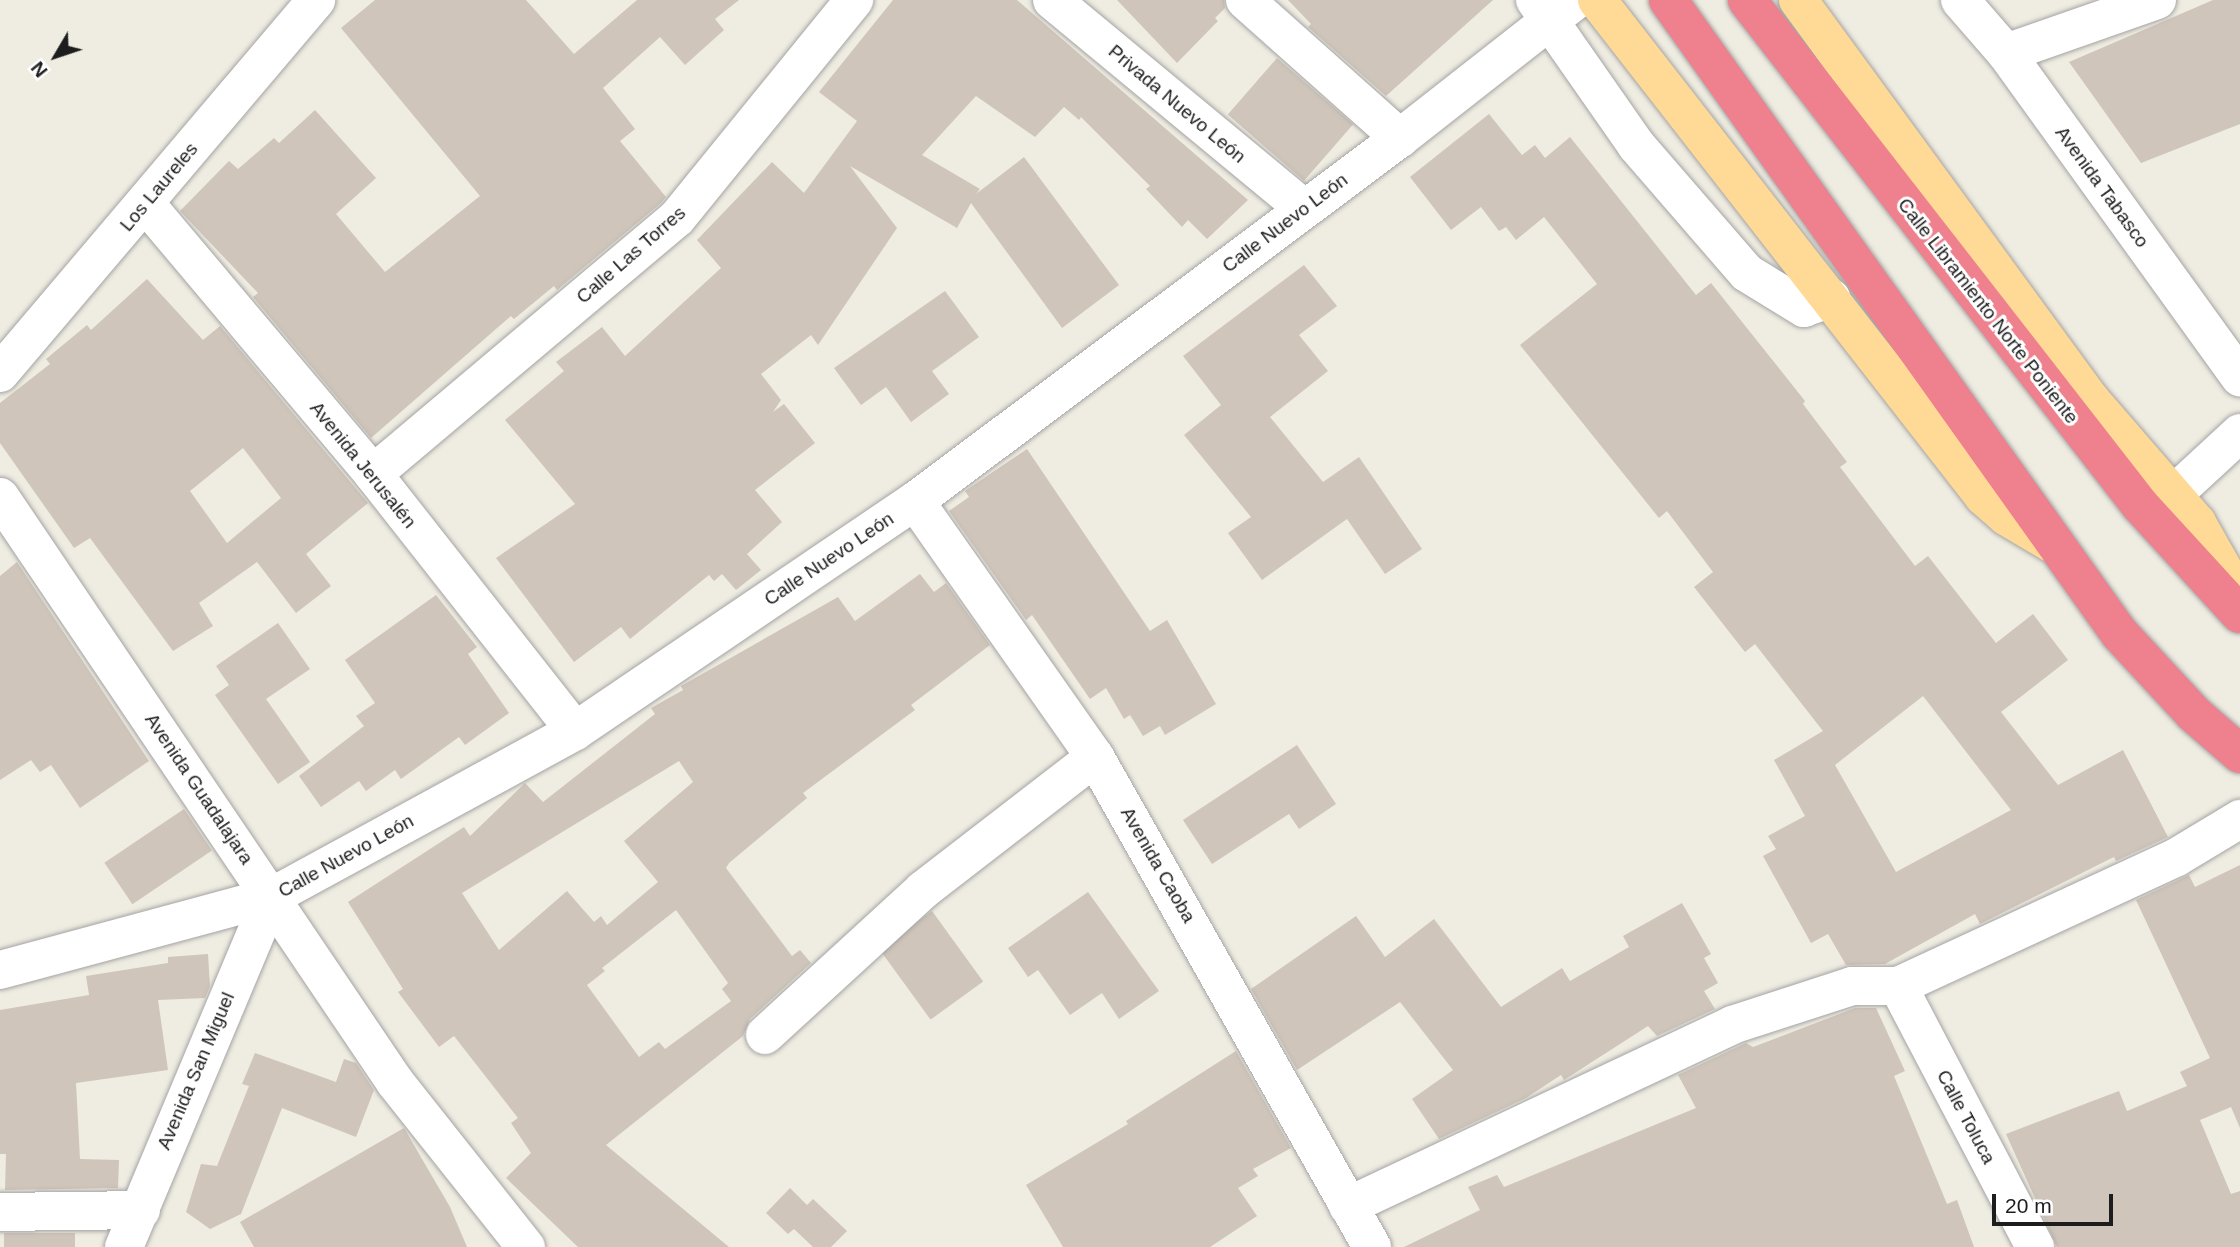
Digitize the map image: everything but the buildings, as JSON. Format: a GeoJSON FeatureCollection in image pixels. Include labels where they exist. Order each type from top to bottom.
{"type":"FeatureCollection","features":[{"type":"Feature","properties":{"kind":"highway"},"geometry":{"type":"LineString","coordinates":[[1668,0],[2051,543],[2119,633],[2194,714],[2240,754]]}},
{"type":"Feature","properties":{"kind":"highway","name":"Calle Libramiento Norte Poniente"},"geometry":{"type":"LineString","coordinates":[[1747,0],[2140,505],[2240,614]]}},
{"type":"Feature","properties":{"kind":"main road"},"geometry":{"type":"LineString","coordinates":[[1597,0],[1735,181],[1831,298],[1984,497],[2007,517],[2051,543]]}},
{"type":"Feature","properties":{"kind":"main road","name":"Calle Libramiento Norte Poniente"},"geometry":{"type":"LineString","coordinates":[[1798,0],[2090,399],[2174,494],[2217,553],[2240,599]]}},
{"type":"Feature","properties":{"kind":"street","name":"Los Laureles"},"geometry":{"type":"LineString","coordinates":[[0,373],[316,0]]}},
{"type":"Feature","properties":{"kind":"street","name":"Calle Las Torres"},"geometry":{"type":"LineString","coordinates":[[373,474],[677,218],[854,0]]}},
{"type":"Feature","properties":{"kind":"street","name":"Privada Nuevo León"},"geometry":{"type":"LineString","coordinates":[[1052,0],[1303,208]]}},
{"type":"Feature","properties":{"kind":"street"},"geometry":{"type":"LineString","coordinates":[[1245,0],[1400,138]]}},
{"type":"Feature","properties":{"kind":"street","name":"Avenida Tabasco"},"geometry":{"type":"LineString","coordinates":[[1960,0],[2006,53],[2240,378]]}},
{"type":"Feature","properties":{"kind":"street"},"geometry":{"type":"LineString","coordinates":[[2006,53],[2157,0]]}},
{"type":"Feature","properties":{"kind":"street","name":"Calle Nuevo León"},"geometry":{"type":"LineString","coordinates":[[0,970],[271,897],[575,731],[915,501],[1400,138],[1553,7]]}},
{"type":"Feature","properties":{"kind":"street"},"geometry":{"type":"LineString","coordinates":[[1553,7],[1636,145],[1746,272],[1804,308],[1831,298]]}},
{"type":"Feature","properties":{"kind":"street","name":"Avenida Jerusalén"},"geometry":{"type":"LineString","coordinates":[[145,204],[373,474],[575,731]]}},
{"type":"Feature","properties":{"kind":"street"},"geometry":{"type":"LineString","coordinates":[[2174,494],[2240,433]]}},
{"type":"Feature","properties":{"kind":"street","name":"Avenida Guadalajara"},"geometry":{"type":"LineString","coordinates":[[0,497],[395,1082],[505,1216],[526,1247]]}},
{"type":"Feature","properties":{"kind":"street","name":"Avenida Caoba"},"geometry":{"type":"LineString","coordinates":[[915,501],[1095,757],[1372,1247]]}},
{"type":"Feature","properties":{"kind":"street"},"geometry":{"type":"LineString","coordinates":[[765,1035],[923,890],[1095,757]]}},
{"type":"Feature","properties":{"kind":"street"},"geometry":{"type":"LineString","coordinates":[[1348,1206],[1732,1025],[1852,986],[1898,986],[2177,857],[2240,819]]}},
{"type":"Feature","properties":{"kind":"street","name":"Avenida San Miguel"},"geometry":{"type":"LineString","coordinates":[[124,1247],[271,897]]}},
{"type":"Feature","properties":{"kind":"street","name":"Calle Toluca"},"geometry":{"type":"LineString","coordinates":[[1898,986],[2035,1247]]}},
{"type":"Feature","properties":{"kind":"street"},"geometry":{"type":"LineString","coordinates":[[0,1212],[141,1210]]}},
{"type":"Feature","properties":{"kind":"street"},"geometry":{"type":"LineString","coordinates":[[505,1216],[547,1247]]}}]}
